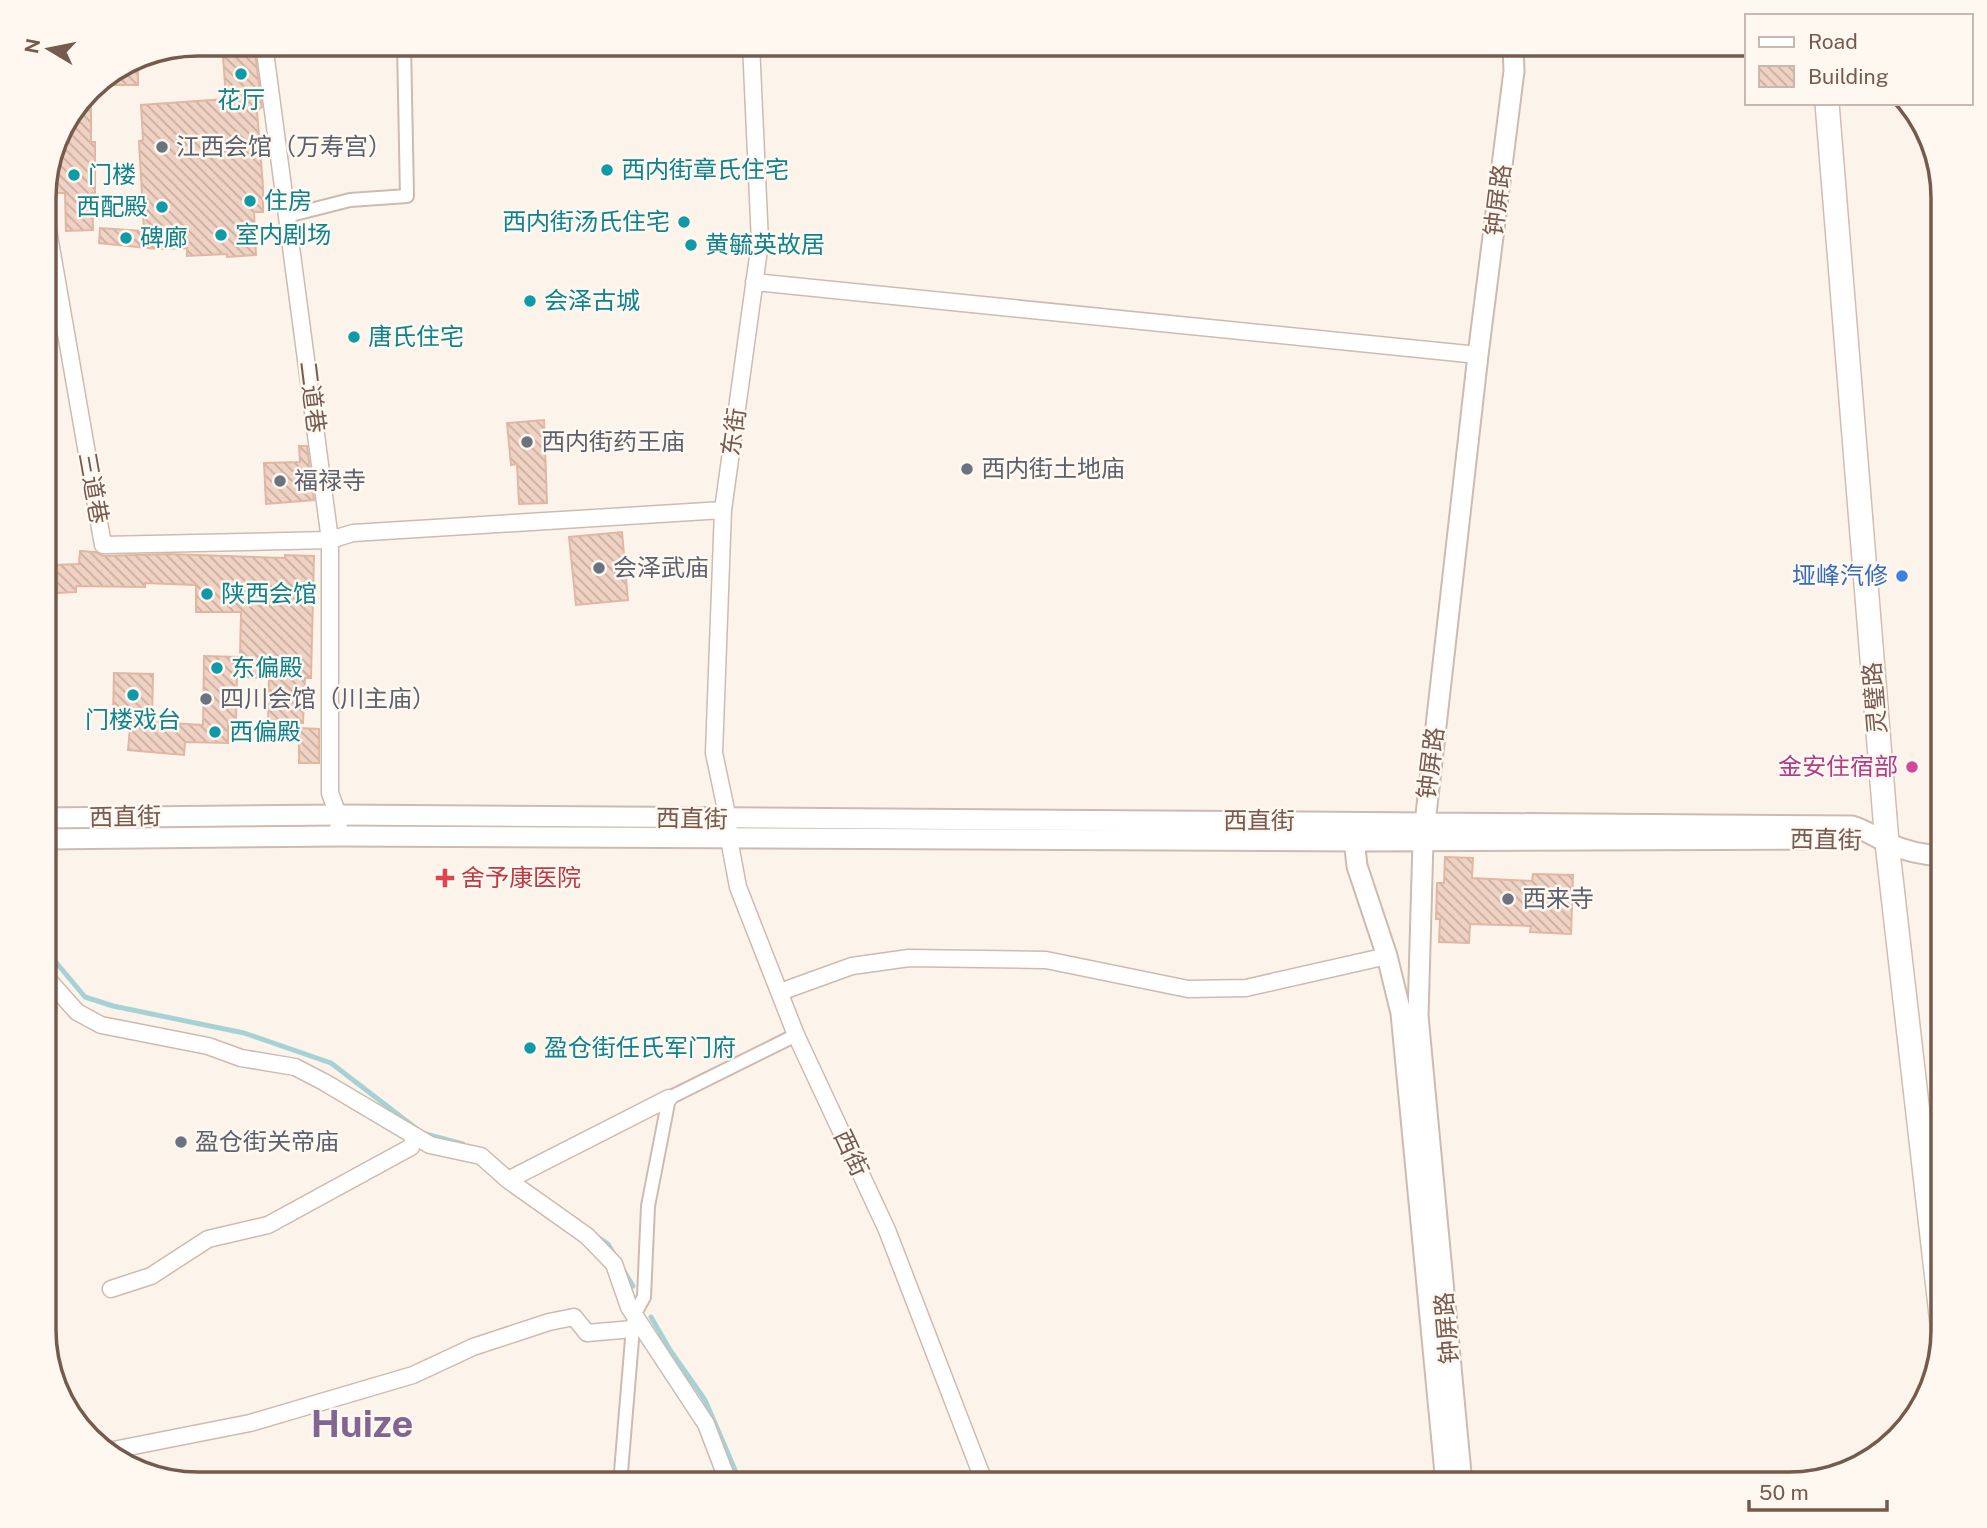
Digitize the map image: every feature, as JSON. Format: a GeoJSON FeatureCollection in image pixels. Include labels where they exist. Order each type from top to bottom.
{"type":"FeatureCollection","features":[{"type":"Feature","properties":{"kind":"main road","name":"灵璧路"},"geometry":{"type":"LineString","coordinates":[[1827,105],[1887,843],[1931,1227]]}},
{"type":"Feature","properties":{"kind":"street","name":"二道巷"},"geometry":{"type":"LineString","coordinates":[[266,56],[330,540],[330,793],[338,815],[339,836]]}},
{"type":"Feature","properties":{"kind":"street"},"geometry":{"type":"LineString","coordinates":[[287,216],[350,200],[407,196],[404,56]]}},
{"type":"Feature","properties":{"kind":"street","name":"东街"},"geometry":{"type":"LineString","coordinates":[[729,829],[714,752],[723,510],[760,242],[752,56]]}},
{"type":"Feature","properties":{"kind":"street","name":"钟屏路"},"geometry":{"type":"LineString","coordinates":[[1461,1472],[1418,1016],[1424,832],[1478,355],[1514,71],[1513,56]]}},
{"type":"Feature","properties":{"kind":"street","name":"三道巷"},"geometry":{"type":"LineString","coordinates":[[56,276],[103,545],[330,540]]}},
{"type":"Feature","properties":{"kind":"street"},"geometry":{"type":"LineString","coordinates":[[754,282],[1478,355]]}},
{"type":"Feature","properties":{"kind":"street"},"geometry":{"type":"LineString","coordinates":[[330,540],[353,533],[723,510]]}},
{"type":"Feature","properties":{"kind":"street","name":"西直街"},"geometry":{"type":"LineString","coordinates":[[56,818],[338,815],[729,829]]}},
{"type":"Feature","properties":{"kind":"street","name":"西直街"},"geometry":{"type":"LineString","coordinates":[[56,839],[729,829],[1424,832],[1852,826],[1909,851],[1931,854]]}},
{"type":"Feature","properties":{"kind":"street","name":"西街"},"geometry":{"type":"LineString","coordinates":[[729,829],[738,887],[796,1035],[887,1230],[980,1472]]}},
{"type":"Feature","properties":{"kind":"street","name":"钟屏路"},"geometry":{"type":"LineString","coordinates":[[1353,831],[1357,866],[1387,956],[1401,1013],[1445,1472]]}},
{"type":"Feature","properties":{"kind":"street"},"geometry":{"type":"LineString","coordinates":[[780,992],[852,966],[909,958],[1046,960],[1188,989],[1246,988],[1387,956]]}},
{"type":"Feature","properties":{"kind":"street"},"geometry":{"type":"LineString","coordinates":[[56,988],[77,1012],[101,1025],[208,1046],[241,1058],[295,1067],[430,1145],[481,1156],[508,1180],[586,1236],[614,1264],[634,1322],[706,1424],[724,1472]]}},
{"type":"Feature","properties":{"kind":"street"},"geometry":{"type":"LineString","coordinates":[[508,1180],[796,1035]]}},
{"type":"Feature","properties":{"kind":"street"},"geometry":{"type":"LineString","coordinates":[[621,1472],[634,1322],[644,1297],[648,1206],[669,1098]]}},
{"type":"Feature","properties":{"kind":"street"},"geometry":{"type":"LineString","coordinates":[[111,1289],[151,1276],[208,1239],[268,1225],[411,1147],[415,1137]]}},
{"type":"Feature","properties":{"kind":"street"},"geometry":{"type":"LineString","coordinates":[[120,1449],[250,1423],[413,1375],[473,1347],[549,1322],[574,1317],[587,1332],[634,1322]]}},
{"type":"Feature","properties":{"kind":"building"},"geometry":{"type":"Polygon","coordinates":[[[223,56],[255,56],[262,107],[257,111],[263,186],[263,212],[254,212],[256,255],[187,256],[187,248],[157,249],[99,243],[100,228],[144,231],[139,141],[143,140],[141,105],[226,99],[223,56]]]}},
{"type":"Feature","properties":{"kind":"building"},"geometry":{"type":"Polygon","coordinates":[[[138,70],[138,85],[113,85],[119,80],[138,70]]]}},
{"type":"Feature","properties":{"kind":"building"},"geometry":{"type":"Polygon","coordinates":[[[91,104],[91,142],[95,142],[93,230],[66,231],[65,193],[56,193],[61,161],[75,127],[91,104]]]}},
{"type":"Feature","properties":{"kind":"building"},"geometry":{"type":"Polygon","coordinates":[[[544,420],[547,503],[519,504],[517,464],[511,465],[507,423],[544,420]]]}},
{"type":"Feature","properties":{"kind":"building"},"geometry":{"type":"Polygon","coordinates":[[[299,446],[307,446],[314,500],[266,504],[264,463],[300,462],[299,446]]]}},
{"type":"Feature","properties":{"kind":"building","name":"会泽武庙"},"geometry":{"type":"Polygon","coordinates":[[[622,532],[628,600],[576,605],[569,537],[622,532]]]}},
{"type":"Feature","properties":{"kind":"building"},"geometry":{"type":"Polygon","coordinates":[[[80,551],[95,552],[103,556],[314,556],[311,678],[305,678],[303,723],[268,722],[269,678],[237,677],[236,721],[228,721],[228,743],[185,742],[184,755],[128,750],[131,716],[113,716],[114,673],[153,674],[152,722],[203,725],[204,656],[240,657],[241,612],[196,612],[196,585],[145,583],[145,587],[76,586],[76,592],[57,593],[56,565],[79,564],[80,551]]]}},
{"type":"Feature","properties":{"kind":"building"},"geometry":{"type":"Polygon","coordinates":[[[299,728],[319,729],[319,763],[299,763],[299,728]]]}},
{"type":"Feature","properties":{"kind":"building","name":"西来寺"},"geometry":{"type":"Polygon","coordinates":[[[1445,857],[1473,858],[1472,878],[1532,881],[1533,874],[1573,875],[1571,934],[1530,932],[1531,926],[1470,924],[1469,943],[1439,942],[1440,919],[1436,919],[1437,883],[1444,883],[1445,857]]]}},
{"type":"Feature","properties":{"kind":"waterway"},"geometry":{"type":"LineString","coordinates":[[56,962],[85,997],[113,1006],[244,1033],[331,1063],[422,1133],[463,1144]]}},
{"type":"Feature","properties":{"kind":"waterway"},"geometry":{"type":"LineString","coordinates":[[596,1236],[608,1244],[615,1256]]}},
{"type":"Feature","properties":{"kind":"waterway"},"geometry":{"type":"LineString","coordinates":[[622,1268],[633,1286]]}},
{"type":"Feature","properties":{"kind":"waterway"},"geometry":{"type":"LineString","coordinates":[[651,1317],[705,1400],[736,1472]]}},
{"type":"Feature","properties":{"kind":"place","name":"花厅"},"geometry":{"type":"Point","coordinates":[241,74]}},
{"type":"Feature","properties":{"kind":"place","name":"江西会馆（万寿宫）"},"geometry":{"type":"Point","coordinates":[162,147]}},
{"type":"Feature","properties":{"kind":"place","name":"西内街章氏住宅"},"geometry":{"type":"Point","coordinates":[607,170]}},
{"type":"Feature","properties":{"kind":"place","name":"门楼"},"geometry":{"type":"Point","coordinates":[74,175]}},
{"type":"Feature","properties":{"kind":"place","name":"住房"},"geometry":{"type":"Point","coordinates":[250,201]}},
{"type":"Feature","properties":{"kind":"place","name":"西配殿"},"geometry":{"type":"Point","coordinates":[162,207]}},
{"type":"Feature","properties":{"kind":"place","name":"西内街汤氏住宅"},"geometry":{"type":"Point","coordinates":[684,222]}},
{"type":"Feature","properties":{"kind":"place","name":"室内剧场"},"geometry":{"type":"Point","coordinates":[221,235]}},
{"type":"Feature","properties":{"kind":"place","name":"碑廊"},"geometry":{"type":"Point","coordinates":[126,238]}},
{"type":"Feature","properties":{"kind":"place","name":"黄毓英故居"},"geometry":{"type":"Point","coordinates":[691,245]}},
{"type":"Feature","properties":{"kind":"place","name":"会泽古城"},"geometry":{"type":"Point","coordinates":[530,301]}},
{"type":"Feature","properties":{"kind":"place","name":"唐氏住宅"},"geometry":{"type":"Point","coordinates":[354,337]}},
{"type":"Feature","properties":{"kind":"place","name":"西内街药王庙"},"geometry":{"type":"Point","coordinates":[527,442]}},
{"type":"Feature","properties":{"kind":"place","name":"西内街土地庙"},"geometry":{"type":"Point","coordinates":[967,469]}},
{"type":"Feature","properties":{"kind":"place","name":"福禄寺"},"geometry":{"type":"Point","coordinates":[280,481]}},
{"type":"Feature","properties":{"kind":"place","name":"会泽武庙"},"geometry":{"type":"Point","coordinates":[599,568]}},
{"type":"Feature","properties":{"kind":"place","name":"垭峰汽修"},"geometry":{"type":"Point","coordinates":[1902,576]}},
{"type":"Feature","properties":{"kind":"place","name":"陕西会馆"},"geometry":{"type":"Point","coordinates":[207,594]}},
{"type":"Feature","properties":{"kind":"place","name":"东偏殿"},"geometry":{"type":"Point","coordinates":[217,668]}},
{"type":"Feature","properties":{"kind":"place","name":"门楼戏台"},"geometry":{"type":"Point","coordinates":[133,695]}},
{"type":"Feature","properties":{"kind":"place","name":"四川会馆（川主庙）"},"geometry":{"type":"Point","coordinates":[206,699]}},
{"type":"Feature","properties":{"kind":"place","name":"西偏殿"},"geometry":{"type":"Point","coordinates":[215,732]}},
{"type":"Feature","properties":{"kind":"place","name":"金安住宿部"},"geometry":{"type":"Point","coordinates":[1912,767]}},
{"type":"Feature","properties":{"kind":"place","name":"舍予康医院"},"geometry":{"type":"Point","coordinates":[445,878]}},
{"type":"Feature","properties":{"kind":"place","name":"西来寺"},"geometry":{"type":"Point","coordinates":[1508,899]}},
{"type":"Feature","properties":{"kind":"place","name":"盈仓街任氏军门府"},"geometry":{"type":"Point","coordinates":[530,1048]}},
{"type":"Feature","properties":{"kind":"place","name":"盈仓街关帝庙"},"geometry":{"type":"Point","coordinates":[181,1142]}},
{"type":"Feature","properties":{"kind":"district","name":"Huize"},"geometry":{"type":"Point","coordinates":[362,1424]}}]}
